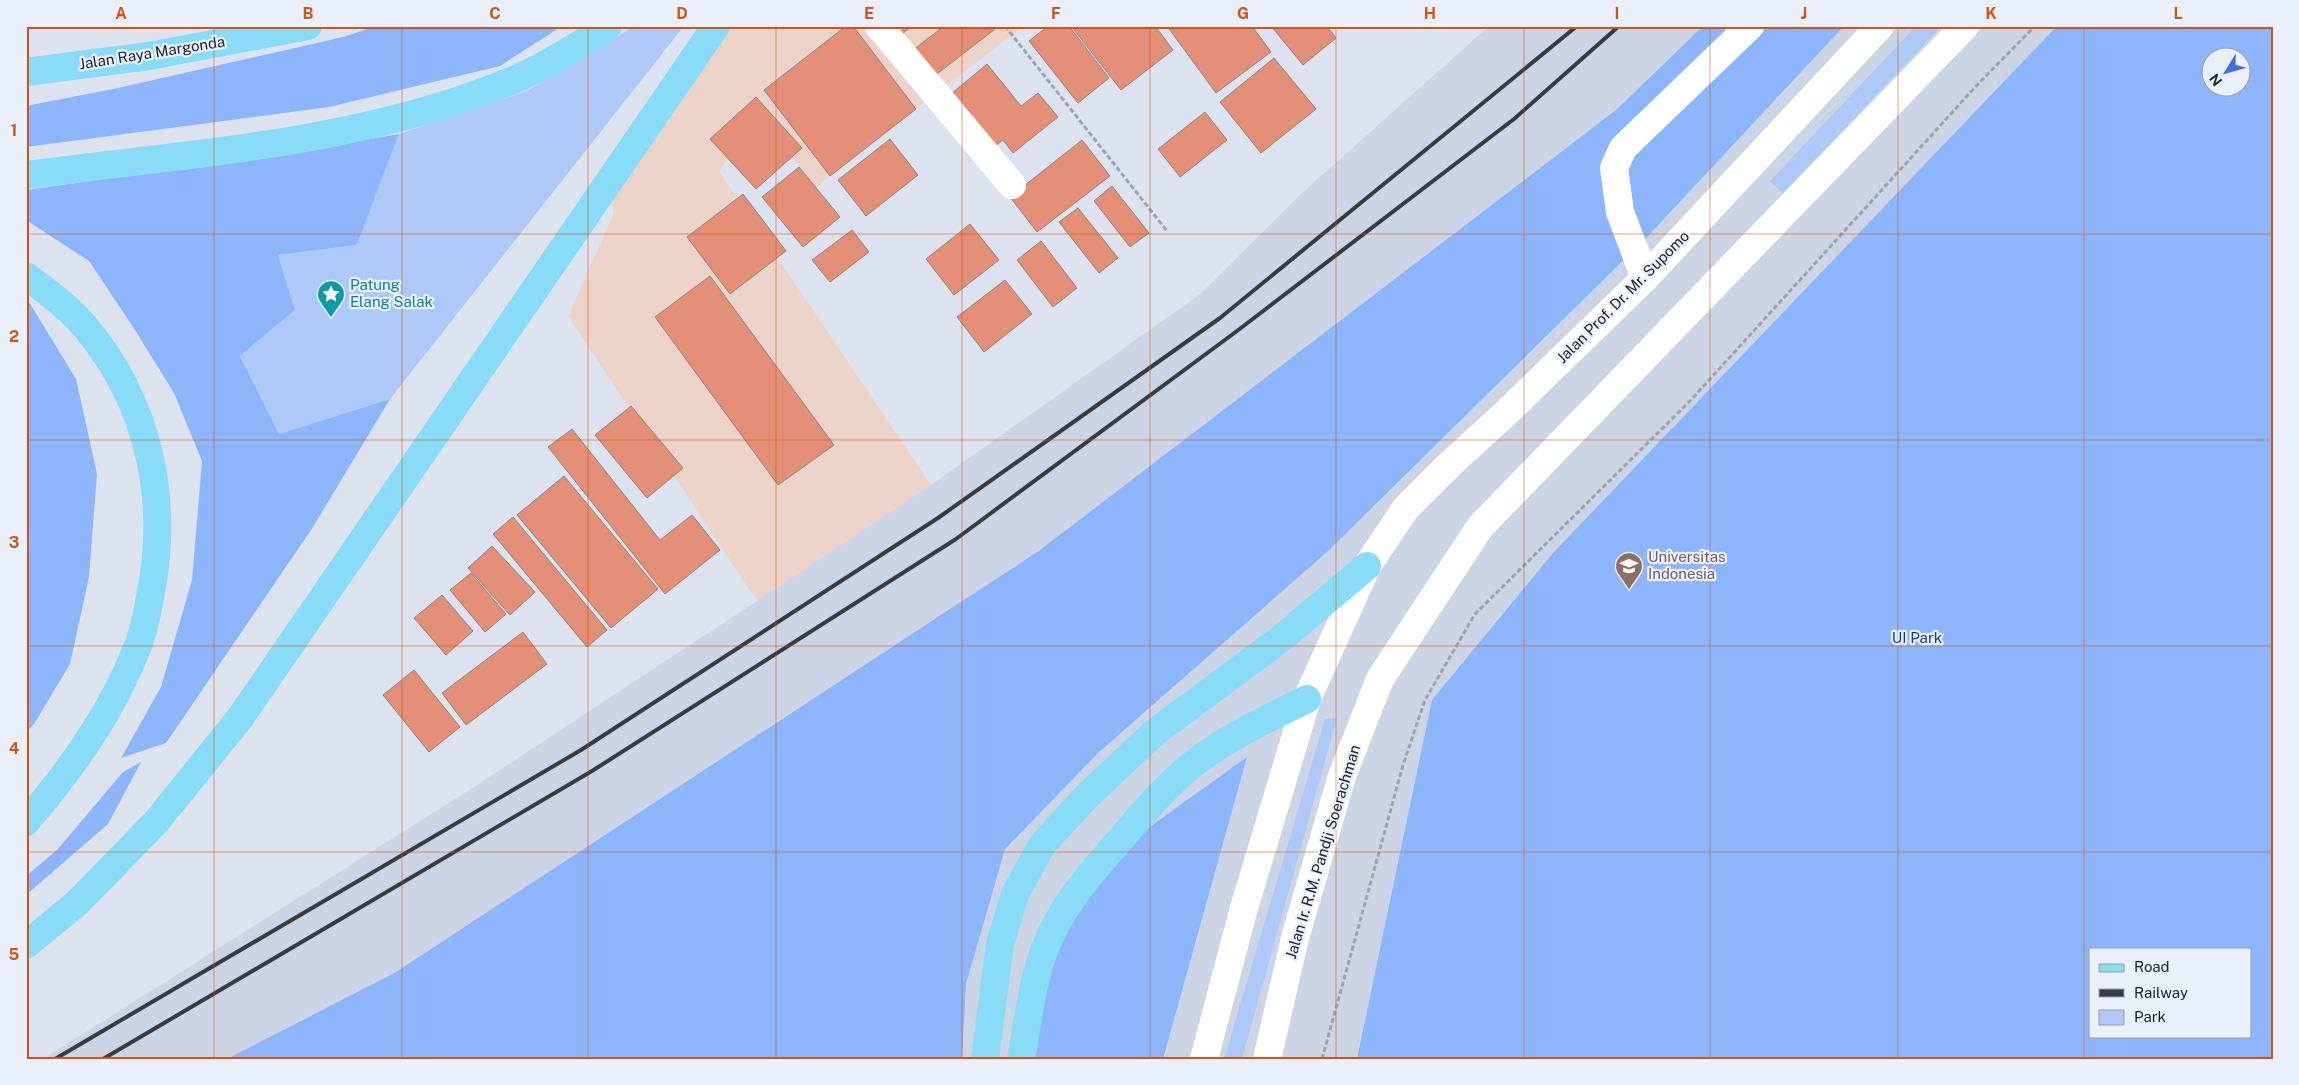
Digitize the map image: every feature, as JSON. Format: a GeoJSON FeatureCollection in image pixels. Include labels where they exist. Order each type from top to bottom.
{"type":"FeatureCollection","features":[{"type":"Feature","properties":{"kind":"main road","name":"Jalan Raya Margonda"},"geometry":{"type":"LineString","coordinates":[[26,72],[149,56],[308,26]]}},
{"type":"Feature","properties":{"kind":"main road"},"geometry":{"type":"LineString","coordinates":[[26,175],[230,148],[380,124],[466,99],[518,78],[608,26]]}},
{"type":"Feature","properties":{"kind":"main road"},"geometry":{"type":"LineString","coordinates":[[26,945],[77,903],[156,822],[240,718],[716,26]]}},
{"type":"Feature","properties":{"kind":"main road"},"geometry":{"type":"LineString","coordinates":[[26,276],[62,303],[85,326],[103,349],[124,384],[138,414],[148,445],[154,476],[158,515],[154,579],[138,647],[121,685],[100,724],[78,757],[26,822]]}},
{"type":"Feature","properties":{"kind":"main road"},"geometry":{"type":"LineString","coordinates":[[985,1059],[1000,944],[1015,894],[1042,844],[1086,797],[1154,733],[1282,637],[1367,566]]}},
{"type":"Feature","properties":{"kind":"main road"},"geometry":{"type":"LineString","coordinates":[[1021,1059],[1034,983],[1044,951],[1054,928],[1078,887],[1166,788],[1200,759],[1235,736],[1307,699]]}},
{"type":"Feature","properties":{"kind":"street"},"geometry":{"type":"LineString","coordinates":[[879,26],[1012,185]]}},
{"type":"Feature","properties":{"kind":"street"},"geometry":{"type":"LineString","coordinates":[[1645,278],[1620,212],[1614,168],[1623,148],[1750,26]]}},
{"type":"Feature","properties":{"kind":"street","name":"Jalan Prof. Dr. Mr. Supomo"},"geometry":{"type":"LineString","coordinates":[[1367,566],[1412,502],[1645,278],[1880,26]]}},
{"type":"Feature","properties":{"kind":"street","name":"Jalan Ir. R.M. Pandji Soerachman"},"geometry":{"type":"LineString","coordinates":[[1267,1059],[1295,938],[1342,776],[1380,679],[1480,527],[1966,26]]}},
{"type":"Feature","properties":{"kind":"street"},"geometry":{"type":"LineString","coordinates":[[1204,1059],[1244,908],[1307,699],[1367,566]]}},
{"type":"Feature","properties":{"kind":"path"},"geometry":{"type":"LineString","coordinates":[[1005,26],[1167,231]]}},
{"type":"Feature","properties":{"kind":"path"},"geometry":{"type":"LineString","coordinates":[[1322,1059],[1404,765],[1425,700],[1475,614],[1690,401],[1978,84],[2035,26]]}},
{"type":"Feature","properties":{"kind":"shaded area"},"geometry":{"type":"Polygon","coordinates":[[[721,26],[1023,26],[816,187],[759,115],[719,171],[931,485],[757,601],[568,316],[614,213],[606,184],[721,26]]]}},
{"type":"Feature","properties":{"kind":"shaded area","name":"Universitas Indonesia"},"geometry":{"type":"Polygon","coordinates":[[[1489,26],[1703,26],[1617,109],[1717,26],[2273,26],[2273,1059],[354,1059],[396,972],[227,1059],[43,1059],[463,794],[931,485],[1199,295],[1303,192],[1489,26]],[[1614,111],[1063,533],[1469,232],[1614,111]]]}},
{"type":"Feature","properties":{"kind":"green space"},"geometry":{"type":"Polygon","coordinates":[[[376,26],[562,26],[500,66],[329,107],[26,147],[26,106],[118,88],[343,37],[376,26]]]}},
{"type":"Feature","properties":{"kind":"green space"},"geometry":{"type":"Polygon","coordinates":[[[635,26],[684,26],[390,399],[279,434],[240,356],[295,310],[278,255],[357,245],[399,134],[527,91],[635,26]]]}},
{"type":"Feature","properties":{"kind":"green space"},"geometry":{"type":"Polygon","coordinates":[[[1703,26],[1844,26],[1648,236],[1328,551],[1098,753],[1005,849],[966,984],[962,1059],[227,1059],[396,972],[1040,550],[1616,110],[1703,26]]]}},
{"type":"Feature","properties":{"kind":"green space"},"geometry":{"type":"Polygon","coordinates":[[[1916,26],[1942,26],[1783,193],[1770,181],[1916,26]]]}},
{"type":"Feature","properties":{"kind":"green space","name":"UI Park"},"geometry":{"type":"Polygon","coordinates":[[[2057,26],[2273,26],[2273,1059],[1357,1059],[1432,700],[1553,553],[2057,26]]]}},
{"type":"Feature","properties":{"kind":"green space"},"geometry":{"type":"Polygon","coordinates":[[[399,134],[357,245],[278,255],[295,310],[240,356],[279,434],[390,399],[313,527],[166,743],[121,758],[161,687],[192,580],[202,461],[174,393],[89,261],[26,220],[26,190],[293,152],[399,134]]]}},
{"type":"Feature","properties":{"kind":"green space"},"geometry":{"type":"Polygon","coordinates":[[[26,301],[29,302],[76,379],[97,474],[89,577],[70,664],[34,724],[26,732],[26,301]]]}},
{"type":"Feature","properties":{"kind":"green space"},"geometry":{"type":"Polygon","coordinates":[[[1337,718],[1242,1059],[1224,1059],[1325,719],[1337,718]]]}},
{"type":"Feature","properties":{"kind":"green space"},"geometry":{"type":"Polygon","coordinates":[[[1247,757],[1163,1059],[1031,1059],[1051,942],[1126,844],[1247,757]]]}},
{"type":"Feature","properties":{"kind":"green space"},"geometry":{"type":"Polygon","coordinates":[[[141,762],[108,824],[26,895],[26,876],[57,850],[123,772],[141,762]]]}},
{"type":"Feature","properties":{"kind":"building"},"geometry":{"type":"Polygon","coordinates":[[[846,26],[853,26],[916,109],[830,176],[764,90],[846,26]]]}},
{"type":"Feature","properties":{"kind":"building"},"geometry":{"type":"Polygon","coordinates":[[[881,26],[912,26],[893,41],[881,26]]]}},
{"type":"Feature","properties":{"kind":"building"},"geometry":{"type":"Polygon","coordinates":[[[944,26],[993,26],[995,29],[928,81],[908,54],[944,26]]]}},
{"type":"Feature","properties":{"kind":"building"},"geometry":{"type":"Polygon","coordinates":[[[1048,26],[1069,26],[1109,78],[1078,103],[1029,41],[1048,26]]]}},
{"type":"Feature","properties":{"kind":"building"},"geometry":{"type":"Polygon","coordinates":[[[1071,26],[1155,26],[1173,50],[1121,90],[1071,26]]]}},
{"type":"Feature","properties":{"kind":"building"},"geometry":{"type":"Polygon","coordinates":[[[1167,26],[1252,26],[1271,52],[1216,93],[1167,26]]]}},
{"type":"Feature","properties":{"kind":"building"},"geometry":{"type":"Polygon","coordinates":[[[1271,26],[1327,26],[1336,38],[1303,65],[1271,26]]]}},
{"type":"Feature","properties":{"kind":"building"},"geometry":{"type":"Polygon","coordinates":[[[1274,58],[1316,109],[1261,153],[1220,102],[1274,58]]]}},
{"type":"Feature","properties":{"kind":"building"},"geometry":{"type":"Polygon","coordinates":[[[987,64],[1021,106],[1038,93],[1058,117],[1013,153],[1003,140],[989,151],[945,99],[987,64]]]}},
{"type":"Feature","properties":{"kind":"building"},"geometry":{"type":"Polygon","coordinates":[[[756,97],[802,148],[756,189],[710,139],[756,97]]]}},
{"type":"Feature","properties":{"kind":"building"},"geometry":{"type":"Polygon","coordinates":[[[1205,112],[1227,140],[1180,177],[1158,149],[1205,112]]]}},
{"type":"Feature","properties":{"kind":"building"},"geometry":{"type":"Polygon","coordinates":[[[890,139],[918,175],[866,216],[838,180],[890,139]]]}},
{"type":"Feature","properties":{"kind":"building"},"geometry":{"type":"Polygon","coordinates":[[[1082,140],[1110,176],[1037,232],[1010,197],[1082,140]]]}},
{"type":"Feature","properties":{"kind":"building"},"geometry":{"type":"Polygon","coordinates":[[[799,167],[840,217],[803,247],[762,197],[799,167]]]}},
{"type":"Feature","properties":{"kind":"building"},"geometry":{"type":"Polygon","coordinates":[[[1112,186],[1149,233],[1130,247],[1094,201],[1112,186]]]}},
{"type":"Feature","properties":{"kind":"building"},"geometry":{"type":"Polygon","coordinates":[[[743,194],[786,251],[730,294],[687,237],[743,194]]]}},
{"type":"Feature","properties":{"kind":"building"},"geometry":{"type":"Polygon","coordinates":[[[1078,208],[1118,258],[1099,273],[1059,222],[1078,208]]]}},
{"type":"Feature","properties":{"kind":"building"},"geometry":{"type":"Polygon","coordinates":[[[970,224],[999,260],[954,295],[926,259],[970,224]]]}},
{"type":"Feature","properties":{"kind":"building"},"geometry":{"type":"Polygon","coordinates":[[[852,230],[869,252],[830,282],[812,260],[852,230]]]}},
{"type":"Feature","properties":{"kind":"building"},"geometry":{"type":"Polygon","coordinates":[[[1041,241],[1077,288],[1053,307],[1017,260],[1041,241]]]}},
{"type":"Feature","properties":{"kind":"building"},"geometry":{"type":"Polygon","coordinates":[[[710,276],[834,445],[778,485],[655,317],[710,276]]]}},
{"type":"Feature","properties":{"kind":"building"},"geometry":{"type":"Polygon","coordinates":[[[1005,280],[1032,314],[984,352],[957,317],[1005,280]]]}},
{"type":"Feature","properties":{"kind":"building"},"geometry":{"type":"Polygon","coordinates":[[[631,406],[683,468],[647,498],[595,435],[631,406]]]}},
{"type":"Feature","properties":{"kind":"building"},"geometry":{"type":"Polygon","coordinates":[[[572,429],[660,540],[692,515],[720,550],[665,594],[548,447],[572,429]]]}},
{"type":"Feature","properties":{"kind":"building"},"geometry":{"type":"Polygon","coordinates":[[[564,476],[658,589],[611,628],[517,515],[564,476]]]}},
{"type":"Feature","properties":{"kind":"building"},"geometry":{"type":"Polygon","coordinates":[[[513,517],[607,630],[587,647],[493,534],[513,517]]]}},
{"type":"Feature","properties":{"kind":"building"},"geometry":{"type":"Polygon","coordinates":[[[492,546],[535,592],[510,615],[468,568],[492,546]]]}},
{"type":"Feature","properties":{"kind":"building"},"geometry":{"type":"Polygon","coordinates":[[[471,573],[506,614],[485,632],[450,590],[471,573]]]}},
{"type":"Feature","properties":{"kind":"building"},"geometry":{"type":"Polygon","coordinates":[[[442,595],[473,631],[446,655],[414,618],[442,595]]]}},
{"type":"Feature","properties":{"kind":"building"},"geometry":{"type":"Polygon","coordinates":[[[523,632],[547,664],[466,725],[442,693],[523,632]]]}},
{"type":"Feature","properties":{"kind":"building"},"geometry":{"type":"Polygon","coordinates":[[[414,670],[460,727],[429,752],[383,695],[414,670]]]}},
{"type":"Feature","properties":{"kind":"railway"},"geometry":{"type":"LineString","coordinates":[[55,1059],[581,750],[938,518],[1220,318],[1577,26]]}},
{"type":"Feature","properties":{"kind":"railway"},"geometry":{"type":"LineString","coordinates":[[103,1059],[592,771],[956,539],[1237,331],[1514,119],[1619,26]]}},
{"type":"Feature","properties":{"kind":"place","name":"Patung Elang Salak"},"geometry":{"type":"Point","coordinates":[331,318]}},
{"type":"Feature","properties":{"kind":"place","name":"Universitas Indonesia"},"geometry":{"type":"Point","coordinates":[1629,590]}}]}
